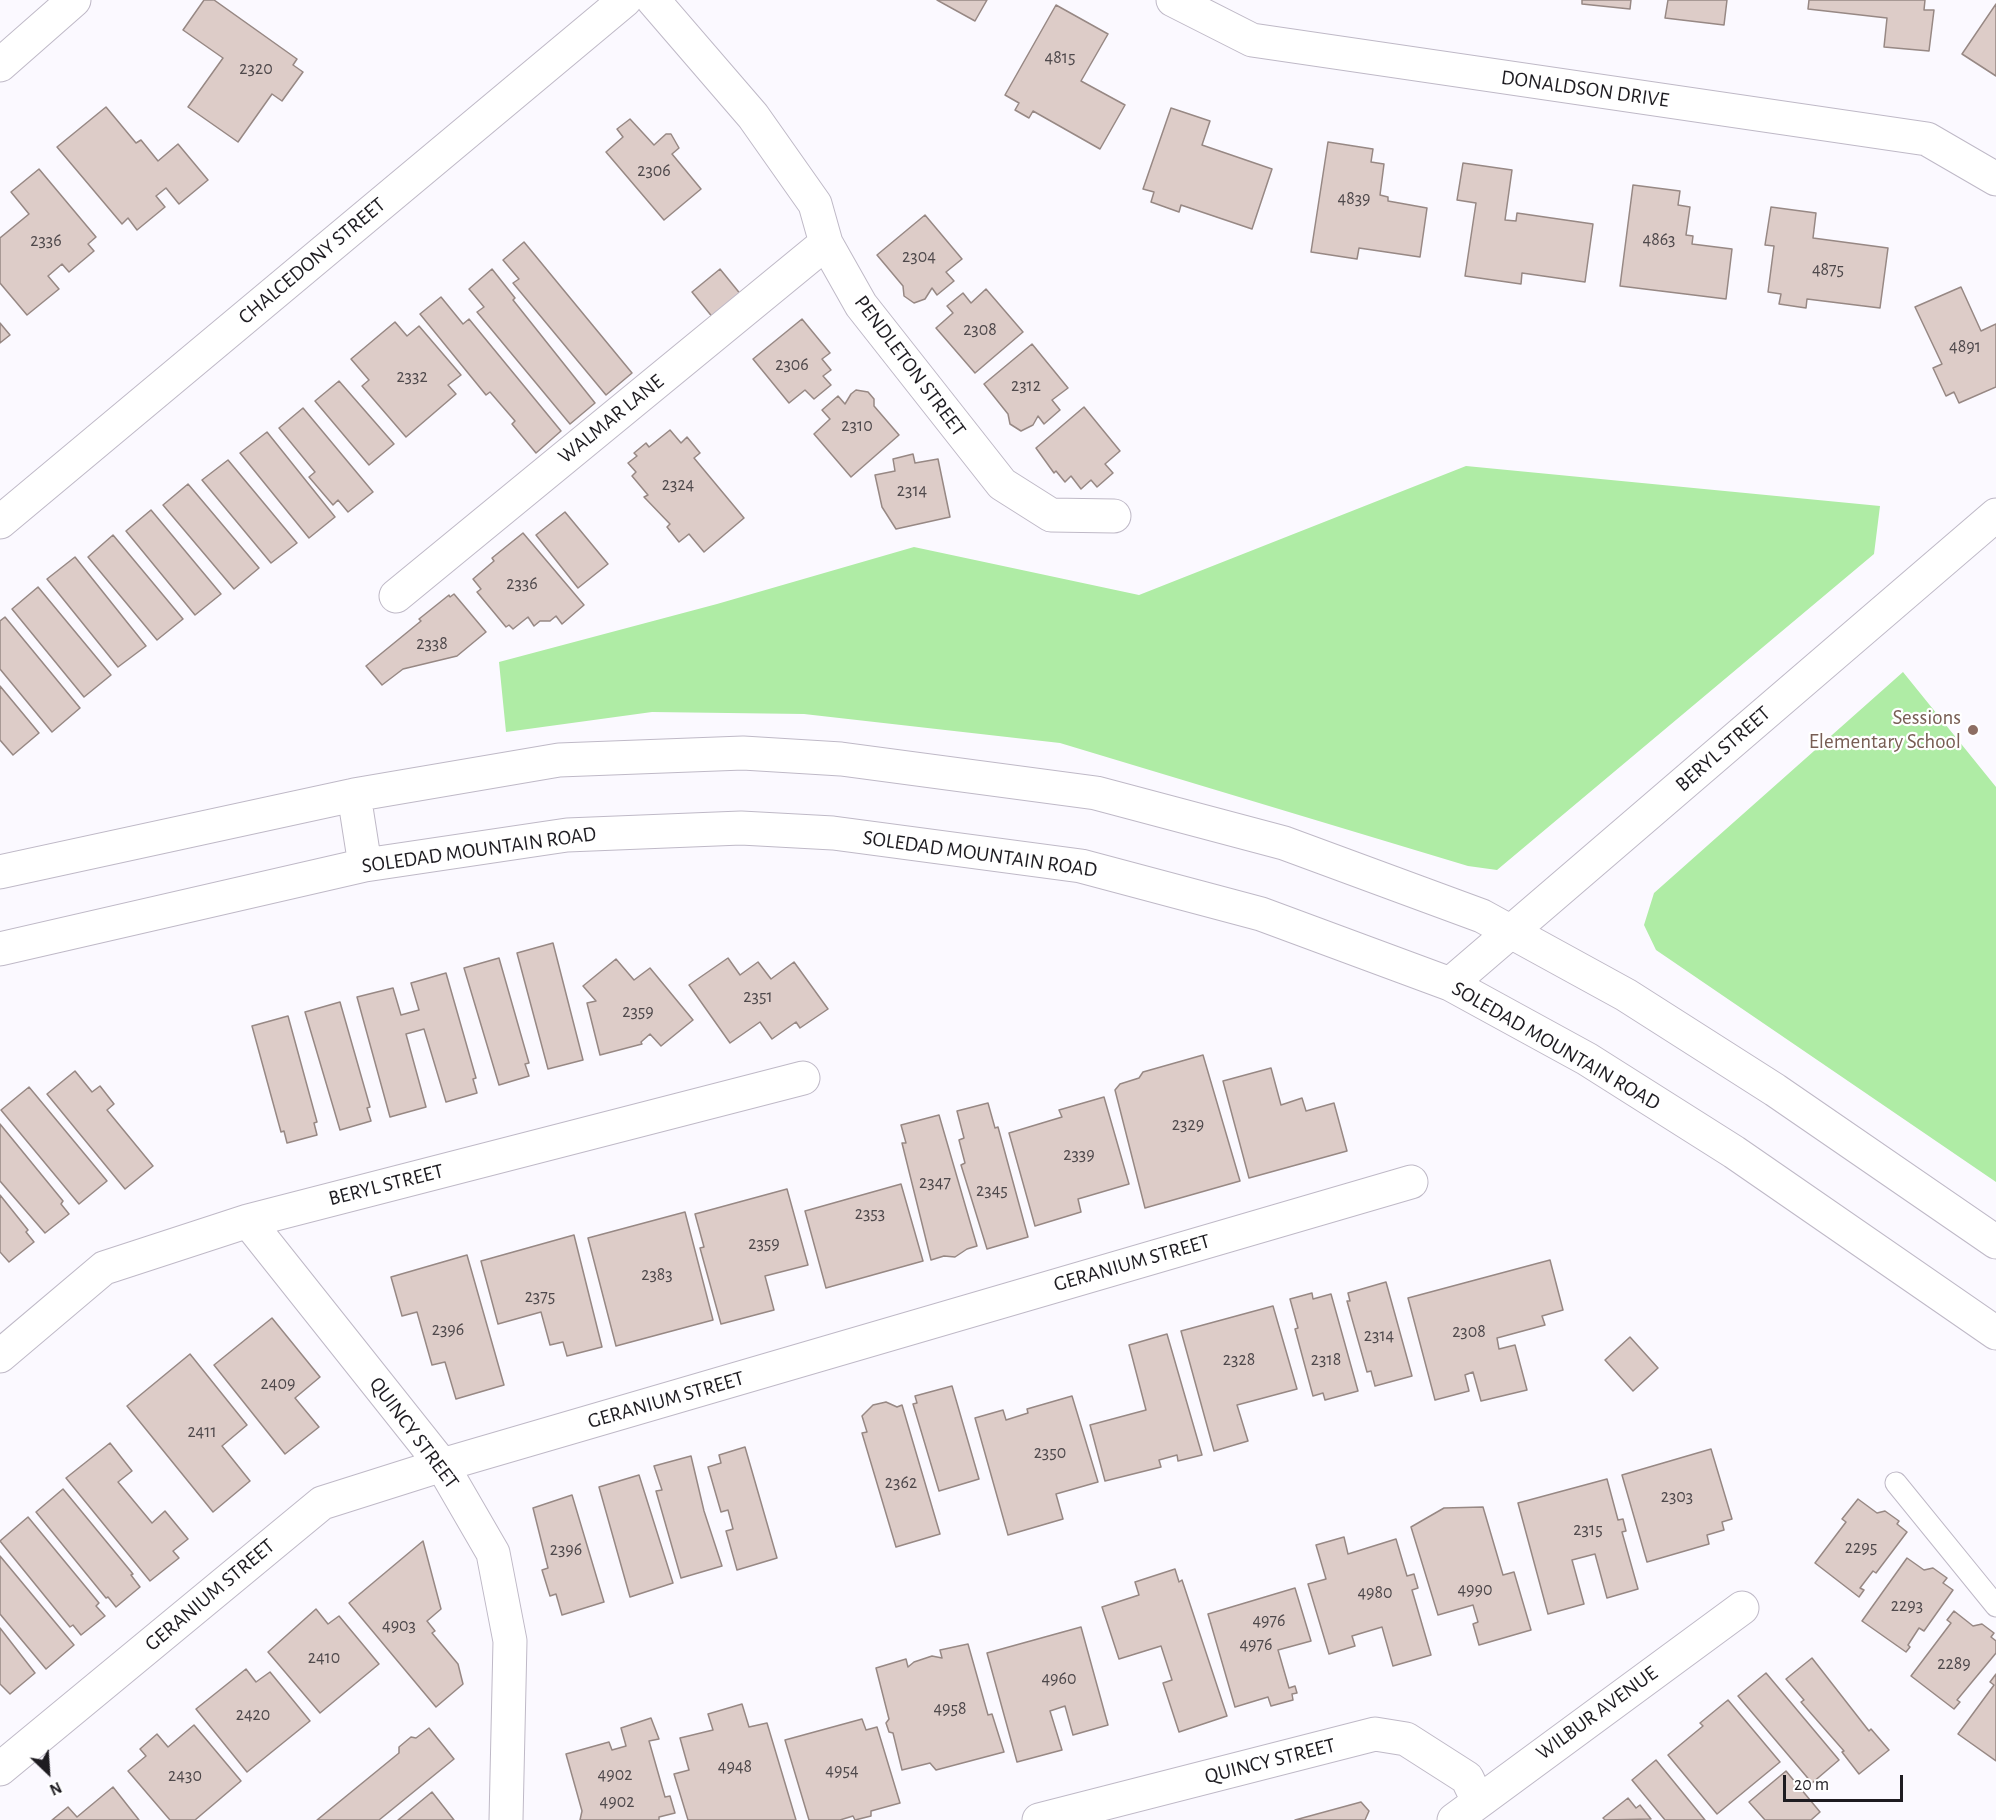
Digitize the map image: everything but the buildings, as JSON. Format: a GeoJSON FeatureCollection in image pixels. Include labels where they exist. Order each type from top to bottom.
{"type":"FeatureCollection","features":[{"type":"Feature","properties":{"kind":"street"},"geometry":{"type":"LineString","coordinates":[[0,65],[74,0]]}},
{"type":"Feature","properties":{"kind":"street","name":"CHALCEDONY STREET"},"geometry":{"type":"LineString","coordinates":[[0,522],[625,0]]}},
{"type":"Feature","properties":{"kind":"street","name":"PENDLETON STREET"},"geometry":{"type":"LineString","coordinates":[[653,0],[753,116],[815,204],[826,243],[861,305],[1002,484],[1051,515],[1114,516]]}},
{"type":"Feature","properties":{"kind":"street","name":"DONALDSON DRIVE"},"geometry":{"type":"LineString","coordinates":[[1173,0],[1252,40],[1926,139],[1996,179]]}},
{"type":"Feature","properties":{"kind":"street","name":"WALMAR LANE"},"geometry":{"type":"LineString","coordinates":[[396,596],[826,243]]}},
{"type":"Feature","properties":{"kind":"street","name":"BERYL STREET"},"geometry":{"type":"LineString","coordinates":[[1450,984],[1996,515]]}},
{"type":"Feature","properties":{"kind":"street"},"geometry":{"type":"LineString","coordinates":[[0,872],[354,795],[559,760],[742,753],[841,759],[1096,793],[1284,843],[1482,916],[1626,994],[1775,1090],[1996,1242]]}},
{"type":"Feature","properties":{"kind":"street"},"geometry":{"type":"LineString","coordinates":[[354,795],[365,865]]}},
{"type":"Feature","properties":{"kind":"street","name":"SOLEDAD MOUNTAIN ROAD"},"geometry":{"type":"LineString","coordinates":[[0,949],[365,865],[567,835],[741,828],[833,833],[1081,866],[1261,914],[1450,984],[1587,1059],[1734,1152],[1996,1333]]}},
{"type":"Feature","properties":{"kind":"street","name":"BERYL STREET"},"geometry":{"type":"LineString","coordinates":[[0,1356],[104,1268],[248,1221],[803,1078]]}},
{"type":"Feature","properties":{"kind":"street","name":"GERANIUM STREET"},"geometry":{"type":"LineString","coordinates":[[0,1769],[322,1503],[442,1465],[1411,1182]]}},
{"type":"Feature","properties":{"kind":"street","name":"QUINCY STREET"},"geometry":{"type":"LineString","coordinates":[[248,1221],[442,1465],[493,1553],[510,1641],[506,1820]]}},
{"type":"Feature","properties":{"kind":"street","name":"WILBUR AVENUE"},"geometry":{"type":"LineString","coordinates":[[1466,1810],[1742,1608]]}},
{"type":"Feature","properties":{"kind":"street","name":"QUINCY STREET"},"geometry":{"type":"LineString","coordinates":[[1039,1820],[1375,1734],[1406,1739],[1467,1778],[1466,1810]]}},
{"type":"Feature","properties":{"kind":"lane"},"geometry":{"type":"LineString","coordinates":[[1896,1483],[1996,1606]]}},
{"type":"Feature","properties":{"kind":"green space"},"geometry":{"type":"Polygon","coordinates":[[[1466,466],[1880,506],[1874,554],[1497,870],[1468,866],[1060,743],[804,714],[652,712],[506,732],[499,662],[717,604],[914,547],[1139,595],[1466,466]]]}},
{"type":"Feature","properties":{"kind":"green space"},"geometry":{"type":"Polygon","coordinates":[[[1903,672],[1996,787],[1996,1182],[1656,950],[1644,925],[1654,893],[1903,672]]]}},
{"type":"Feature","properties":{"kind":"place","name":"Sessions Elementary School"},"geometry":{"type":"Point","coordinates":[1973,730]}}]}
